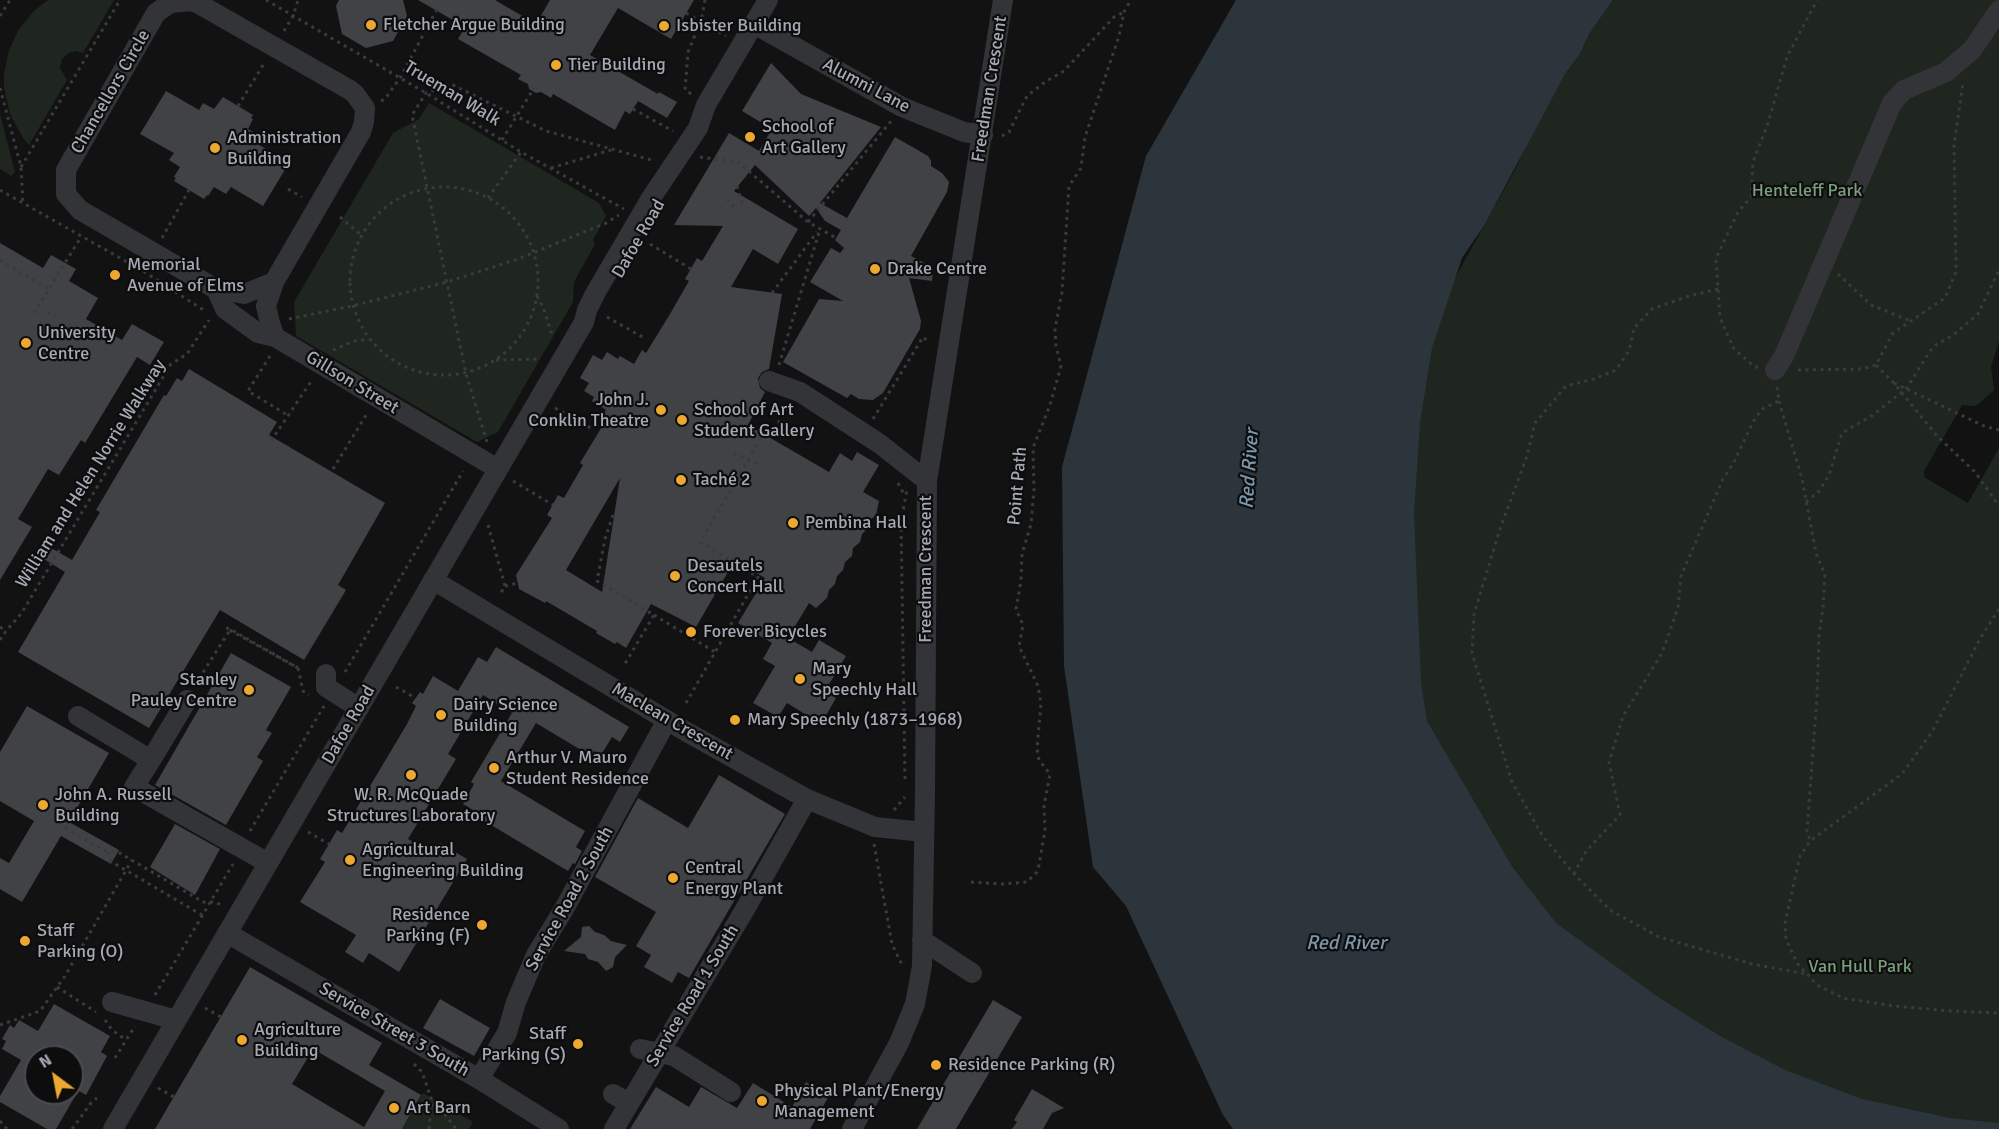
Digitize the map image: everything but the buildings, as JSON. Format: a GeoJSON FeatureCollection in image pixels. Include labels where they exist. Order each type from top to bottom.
{"type":"FeatureCollection","features":[{"type":"Feature","properties":{"kind":"street","name":"Dafoe Road"},"geometry":{"type":"LineString","coordinates":[[113,1129],[433,580],[505,474],[584,322],[595,314],[690,154],[706,105],[768,0]]}},
{"type":"Feature","properties":{"kind":"street","name":"Freedman Crescent"},"geometry":{"type":"LineString","coordinates":[[852,1129],[899,1043],[915,1004],[922,966],[927,481],[1003,0]]}},
{"type":"Feature","properties":{"kind":"street","name":"Chancellors Circle"},"geometry":{"type":"LineString","coordinates":[[272,338],[266,306],[274,282],[361,132],[364,108],[350,90],[192,1],[170,3],[156,14],[66,170],[66,194],[80,210],[216,289],[243,294],[274,282]]}},
{"type":"Feature","properties":{"kind":"street"},"geometry":{"type":"LineString","coordinates":[[1775,370],[1784,356],[1892,103],[1904,90],[1947,72],[1972,50],[1999,10]]}},
{"type":"Feature","properties":{"kind":"street","name":"Alumni Lane"},"geometry":{"type":"LineString","coordinates":[[754,24],[902,107],[964,132],[983,135]]}},
{"type":"Feature","properties":{"kind":"street","name":"Gillson Street"},"geometry":{"type":"LineString","coordinates":[[216,289],[225,309],[258,333],[272,338],[377,397],[505,474]]}},
{"type":"Feature","properties":{"kind":"street"},"geometry":{"type":"LineString","coordinates":[[773,374],[880,444],[927,481]]}},
{"type":"Feature","properties":{"kind":"street","name":"Maclean Crescent"},"geometry":{"type":"LineString","coordinates":[[433,580],[667,720],[807,799],[875,827],[924,832]]}},
{"type":"Feature","properties":{"kind":"street"},"geometry":{"type":"LineString","coordinates":[[326,674],[326,687],[359,708]]}},
{"type":"Feature","properties":{"kind":"street"},"geometry":{"type":"LineString","coordinates":[[187,700],[134,787],[268,863]]}},
{"type":"Feature","properties":{"kind":"street"},"geometry":{"type":"LineString","coordinates":[[78,716],[151,760]]}},
{"type":"Feature","properties":{"kind":"street","name":"Service Road 2 South"},"geometry":{"type":"LineString","coordinates":[[478,1079],[507,1033],[516,1002],[536,955],[564,909],[667,720]]}},
{"type":"Feature","properties":{"kind":"street","name":"Service Road 1 South"},"geometry":{"type":"LineString","coordinates":[[614,1129],[621,1099],[649,1051],[722,958],[776,867],[807,799]]}},
{"type":"Feature","properties":{"kind":"street","name":"Service Street 3 South"},"geometry":{"type":"LineString","coordinates":[[227,933],[560,1129]]}},
{"type":"Feature","properties":{"kind":"street"},"geometry":{"type":"LineString","coordinates":[[922,940],[972,973]]}},
{"type":"Feature","properties":{"kind":"street"},"geometry":{"type":"LineString","coordinates":[[112,1002],[176,1020]]}},
{"type":"Feature","properties":{"kind":"street"},"geometry":{"type":"LineString","coordinates":[[649,1051],[674,1056],[731,1092]]}},
{"type":"Feature","properties":{"kind":"path"},"geometry":{"type":"LineString","coordinates":[[0,16],[10,0]]}},
{"type":"Feature","properties":{"kind":"path"},"geometry":{"type":"LineString","coordinates":[[21,167],[120,0]]}},
{"type":"Feature","properties":{"kind":"path","name":"Trueman Walk"},"geometry":{"type":"LineString","coordinates":[[266,0],[426,93],[521,152],[626,210],[606,223],[533,252]]}},
{"type":"Feature","properties":{"kind":"path"},"geometry":{"type":"LineString","coordinates":[[293,16],[298,0]]}},
{"type":"Feature","properties":{"kind":"path"},"geometry":{"type":"LineString","coordinates":[[693,95],[685,90],[688,52],[705,0]]}},
{"type":"Feature","properties":{"kind":"path","name":"Point Path"},"geometry":{"type":"LineString","coordinates":[[971,882],[1002,884],[1027,882],[1037,872],[1039,865],[1045,830],[1044,806],[1050,774],[1039,760],[1037,749],[1041,703],[1038,686],[1019,646],[1023,625],[1016,609],[1021,581],[1022,554],[1031,524],[1034,490],[1033,448],[1050,405],[1061,366],[1055,329],[1062,292],[1069,186],[1080,168],[1085,137],[1119,36],[1124,12],[1131,0]]}},
{"type":"Feature","properties":{"kind":"path"},"geometry":{"type":"LineString","coordinates":[[1817,0],[1786,57],[1768,123],[1753,162],[1751,197],[1738,212],[1716,258],[1720,318],[1734,349],[1755,367],[1775,370],[1862,369],[1876,365],[1893,333],[1945,298],[1956,272],[1954,145],[1965,71],[1959,61]]}},
{"type":"Feature","properties":{"kind":"path"},"geometry":{"type":"LineString","coordinates":[[400,78],[436,11]]}},
{"type":"Feature","properties":{"kind":"path"},"geometry":{"type":"LineString","coordinates":[[983,135],[1001,136],[1009,132],[1027,96],[1064,71],[1114,17],[1124,12]]}},
{"type":"Feature","properties":{"kind":"path"},"geometry":{"type":"LineString","coordinates":[[686,13],[728,37]]}},
{"type":"Feature","properties":{"kind":"path"},"geometry":{"type":"LineString","coordinates":[[488,441],[466,374],[412,116],[426,93],[451,84],[546,131],[655,161]]}},
{"type":"Feature","properties":{"kind":"path"},"geometry":{"type":"LineString","coordinates":[[0,88],[21,167],[23,204]]}},
{"type":"Feature","properties":{"kind":"path"},"geometry":{"type":"LineString","coordinates":[[502,140],[534,88]]}},
{"type":"Feature","properties":{"kind":"path"},"geometry":{"type":"LineString","coordinates":[[808,222],[902,107]]}},
{"type":"Feature","properties":{"kind":"path"},"geometry":{"type":"LineString","coordinates":[[633,109],[673,131]]}},
{"type":"Feature","properties":{"kind":"path"},"geometry":{"type":"LineString","coordinates":[[551,169],[613,149]]}},
{"type":"Feature","properties":{"kind":"path"},"geometry":{"type":"LineString","coordinates":[[488,198],[521,152]]}},
{"type":"Feature","properties":{"kind":"path"},"geometry":{"type":"LineString","coordinates":[[690,154],[738,162],[808,222],[836,238]]}},
{"type":"Feature","properties":{"kind":"path"},"geometry":{"type":"LineString","coordinates":[[738,162],[742,156]]}},
{"type":"Feature","properties":{"kind":"path"},"geometry":{"type":"LineString","coordinates":[[737,186],[742,203]]}},
{"type":"Feature","properties":{"kind":"path"},"geometry":{"type":"LineString","coordinates":[[426,188],[470,191],[488,198],[508,212],[523,231],[533,252],[538,277],[535,303],[526,327],[511,347],[494,360],[466,374],[436,375],[406,368],[380,351],[361,327],[352,306],[351,266],[361,236],[374,218],[390,204],[426,188]]}},
{"type":"Feature","properties":{"kind":"path"},"geometry":{"type":"LineString","coordinates":[[288,189],[303,197]]}},
{"type":"Feature","properties":{"kind":"path"},"geometry":{"type":"LineString","coordinates":[[0,190],[143,271],[189,190]]}},
{"type":"Feature","properties":{"kind":"path"},"geometry":{"type":"LineString","coordinates":[[727,199],[735,208]]}},
{"type":"Feature","properties":{"kind":"path"},"geometry":{"type":"LineString","coordinates":[[340,217],[361,236]]}},
{"type":"Feature","properties":{"kind":"path"},"geometry":{"type":"LineString","coordinates":[[772,293],[820,228]]}},
{"type":"Feature","properties":{"kind":"path"},"geometry":{"type":"LineString","coordinates":[[773,374],[820,228]]}},
{"type":"Feature","properties":{"kind":"path"},"geometry":{"type":"LineString","coordinates":[[34,313],[81,237]]}},
{"type":"Feature","properties":{"kind":"path"},"geometry":{"type":"LineString","coordinates":[[650,244],[691,269]]}},
{"type":"Feature","properties":{"kind":"path"},"geometry":{"type":"LineString","coordinates":[[289,416],[248,391],[272,338],[352,306],[447,282],[533,252]]}},
{"type":"Feature","properties":{"kind":"path"},"geometry":{"type":"LineString","coordinates":[[1828,254],[1839,276],[1871,305],[1911,321]]}},
{"type":"Feature","properties":{"kind":"path"},"geometry":{"type":"LineString","coordinates":[[0,260],[49,289]]}},
{"type":"Feature","properties":{"kind":"path"},"geometry":{"type":"LineString","coordinates":[[1806,502],[1818,491],[1829,475],[1842,433],[1873,415],[1906,389],[1930,351],[1978,314],[1999,270]]}},
{"type":"Feature","properties":{"kind":"path","name":"William and Helen Norrie Walkway"},"geometry":{"type":"LineString","coordinates":[[0,640],[21,614],[171,364],[187,354],[212,315],[143,271]]}},
{"type":"Feature","properties":{"kind":"path"},"geometry":{"type":"LineString","coordinates":[[1718,289],[1652,309],[1634,328],[1629,351],[1616,370],[1594,379],[1566,386],[1534,423],[1527,456],[1500,529],[1474,614],[1472,653],[1512,782],[1542,835],[1574,874],[1610,910],[1659,937],[1752,964],[1807,974]]}},
{"type":"Feature","properties":{"kind":"path"},"geometry":{"type":"LineString","coordinates":[[536,295],[543,307],[555,344]]}},
{"type":"Feature","properties":{"kind":"path"},"geometry":{"type":"LineString","coordinates":[[47,312],[57,317]]}},
{"type":"Feature","properties":{"kind":"path"},"geometry":{"type":"LineString","coordinates":[[607,317],[646,339]]}},
{"type":"Feature","properties":{"kind":"path"},"geometry":{"type":"LineString","coordinates":[[871,423],[923,337],[930,343]]}},
{"type":"Feature","properties":{"kind":"path"},"geometry":{"type":"LineString","coordinates":[[494,360],[546,359]]}},
{"type":"Feature","properties":{"kind":"path"},"geometry":{"type":"LineString","coordinates":[[1876,365],[1893,382],[1937,436],[1975,472],[1999,506]]}},
{"type":"Feature","properties":{"kind":"path"},"geometry":{"type":"LineString","coordinates":[[1775,370],[1779,401],[1802,479],[1816,553],[1825,575],[1823,608],[1818,635],[1817,697],[1807,831],[1810,841]]}},
{"type":"Feature","properties":{"kind":"path"},"geometry":{"type":"LineString","coordinates":[[1893,382],[1984,426],[1999,430]]}},
{"type":"Feature","properties":{"kind":"path"},"geometry":{"type":"LineString","coordinates":[[686,703],[758,577],[700,542],[759,441],[767,430],[773,432],[795,390]]}},
{"type":"Feature","properties":{"kind":"path"},"geometry":{"type":"LineString","coordinates":[[333,470],[377,397]]}},
{"type":"Feature","properties":{"kind":"path"},"geometry":{"type":"LineString","coordinates":[[1574,874],[1586,851],[1620,815],[1608,762],[1623,716],[1662,653],[1678,608],[1681,576],[1696,540],[1753,422],[1762,409],[1779,401]]}},
{"type":"Feature","properties":{"kind":"path"},"geometry":{"type":"LineString","coordinates":[[554,407],[594,430]]}},
{"type":"Feature","properties":{"kind":"path"},"geometry":{"type":"LineString","coordinates":[[734,453],[759,465]]}},
{"type":"Feature","properties":{"kind":"path"},"geometry":{"type":"LineString","coordinates":[[505,474],[553,505]]}},
{"type":"Feature","properties":{"kind":"path"},"geometry":{"type":"LineString","coordinates":[[613,515],[605,539],[597,581],[715,652]]}},
{"type":"Feature","properties":{"kind":"path"},"geometry":{"type":"LineString","coordinates":[[487,521],[505,586]]}},
{"type":"Feature","properties":{"kind":"path"},"geometry":{"type":"LineString","coordinates":[[499,596],[505,586],[518,583]]}},
{"type":"Feature","properties":{"kind":"path"},"geometry":{"type":"LineString","coordinates":[[1999,609],[1980,639],[1932,732],[1902,774],[1810,841],[1800,856],[1785,923],[1786,939],[1797,963],[1817,985],[1843,998],[1939,1010],[1999,1013]]}},
{"type":"Feature","properties":{"kind":"path"},"geometry":{"type":"LineString","coordinates":[[623,667],[654,615]]}},
{"type":"Feature","properties":{"kind":"path"},"geometry":{"type":"LineString","coordinates":[[0,627],[6,631]]}},
{"type":"Feature","properties":{"kind":"path"},"geometry":{"type":"LineString","coordinates":[[187,700],[230,629],[298,668],[303,691],[310,696]]}},
{"type":"Feature","properties":{"kind":"path"},"geometry":{"type":"LineString","coordinates":[[396,687],[412,696]]}},
{"type":"Feature","properties":{"kind":"path"},"geometry":{"type":"LineString","coordinates":[[318,700],[325,704]]}},
{"type":"Feature","properties":{"kind":"path"},"geometry":{"type":"LineString","coordinates":[[65,828],[108,852],[118,852],[203,902],[210,902],[115,1058]]}},
{"type":"Feature","properties":{"kind":"path"},"geometry":{"type":"LineString","coordinates":[[309,832],[329,844]]}},
{"type":"Feature","properties":{"kind":"path"},"geometry":{"type":"LineString","coordinates":[[873,840],[892,944],[902,964],[902,973]]}},
{"type":"Feature","properties":{"kind":"path"},"geometry":{"type":"LineString","coordinates":[[108,852],[112,862],[202,915]]}},
{"type":"Feature","properties":{"kind":"path"},"geometry":{"type":"LineString","coordinates":[[0,1025],[40,1011],[57,987],[132,860]]}},
{"type":"Feature","properties":{"kind":"path"},"geometry":{"type":"LineString","coordinates":[[57,987],[101,1015],[112,1030],[126,1040]]}},
{"type":"Feature","properties":{"kind":"path"},"geometry":{"type":"LineString","coordinates":[[205,1008],[221,1017]]}},
{"type":"Feature","properties":{"kind":"path"},"geometry":{"type":"LineString","coordinates":[[403,1037],[404,1054],[422,1072],[432,1101],[429,1129]]}},
{"type":"Feature","properties":{"kind":"path"},"geometry":{"type":"LineString","coordinates":[[158,1088],[174,1097]]}},
{"type":"Feature","properties":{"kind":"path"},"geometry":{"type":"LineString","coordinates":[[72,1129],[97,1098]]}},
{"type":"Feature","properties":{"kind":"path"},"geometry":{"type":"LineString","coordinates":[[432,1101],[456,1129]]}},
{"type":"Feature","properties":{"kind":"path"},"geometry":{"type":"LineString","coordinates":[[0,1121],[7,1129]]}},
{"type":"Feature","properties":{"kind":"green space"},"geometry":{"type":"Polygon","coordinates":[[[48,0],[114,0],[83,53],[77,51],[69,53],[62,59],[60,68],[67,80],[29,145],[10,114],[4,88],[4,74],[9,50],[19,29],[35,10],[48,0]]]}},
{"type":"Feature","properties":{"kind":"green space"},"geometry":{"type":"Polygon","coordinates":[[[1613,0],[1999,0],[1999,341],[1991,367],[1994,390],[1976,406],[1962,405],[1924,471],[1924,477],[1968,503],[1999,448],[1999,1129],[1841,1107],[1578,974],[1427,755],[1395,574],[1430,323],[1515,170],[1563,77],[1613,0]]]}},
{"type":"Feature","properties":{"kind":"green space"},"geometry":{"type":"Polygon","coordinates":[[[429,103],[599,203],[606,216],[593,240],[595,244],[574,282],[573,302],[498,432],[477,442],[296,336],[294,302],[393,133],[419,119],[429,103]]]}},
{"type":"Feature","properties":{"kind":"green space"},"geometry":{"type":"Polygon","coordinates":[[[0,114],[15,172],[11,176],[0,169],[0,114]]]}},
{"type":"Feature","properties":{"kind":"green space"},"geometry":{"type":"Polygon","coordinates":[[[423,1093],[473,1122],[469,1129],[402,1129],[423,1093]]]}},
{"type":"Feature","properties":{"kind":"water","name":"Red River"},"geometry":{"type":"Polygon","coordinates":[[[1236,0],[1613,0],[1565,74],[1485,224],[1462,258],[1432,348],[1420,422],[1414,513],[1421,683],[1427,721],[1513,868],[1556,923],[1658,997],[1720,1036],[1785,1070],[1862,1099],[1950,1118],[1999,1123],[1999,1129],[1233,1129],[1223,1115],[1126,906],[1093,867],[1064,666],[1062,467],[1146,156],[1236,0]]]}},
{"type":"Feature","properties":{"kind":"place","name":"Fletcher Argue Building"},"geometry":{"type":"Point","coordinates":[371,25]}},
{"type":"Feature","properties":{"kind":"place","name":"Isbister Building"},"geometry":{"type":"Point","coordinates":[664,26]}},
{"type":"Feature","properties":{"kind":"place","name":"Tier Building"},"geometry":{"type":"Point","coordinates":[556,65]}},
{"type":"Feature","properties":{"kind":"place","name":"School of Art Gallery"},"geometry":{"type":"Point","coordinates":[750,137]}},
{"type":"Feature","properties":{"kind":"place","name":"Administration Building"},"geometry":{"type":"Point","coordinates":[215,148]}},
{"type":"Feature","properties":{"kind":"place","name":"Drake Centre"},"geometry":{"type":"Point","coordinates":[875,269]}},
{"type":"Feature","properties":{"kind":"place","name":"Memorial Avenue of Elms"},"geometry":{"type":"Point","coordinates":[115,275]}},
{"type":"Feature","properties":{"kind":"place","name":"University Centre"},"geometry":{"type":"Point","coordinates":[26,343]}},
{"type":"Feature","properties":{"kind":"place","name":"John J. Conklin Theatre"},"geometry":{"type":"Point","coordinates":[661,410]}},
{"type":"Feature","properties":{"kind":"place","name":"School of Art Student Gallery"},"geometry":{"type":"Point","coordinates":[682,420]}},
{"type":"Feature","properties":{"kind":"place","name":"Taché 2"},"geometry":{"type":"Point","coordinates":[681,480]}},
{"type":"Feature","properties":{"kind":"place","name":"Pembina Hall"},"geometry":{"type":"Point","coordinates":[793,523]}},
{"type":"Feature","properties":{"kind":"place","name":"Desautels Concert Hall"},"geometry":{"type":"Point","coordinates":[675,576]}},
{"type":"Feature","properties":{"kind":"place","name":"Forever Bicycles"},"geometry":{"type":"Point","coordinates":[691,632]}},
{"type":"Feature","properties":{"kind":"place","name":"Mary Speechly Hall"},"geometry":{"type":"Point","coordinates":[800,679]}},
{"type":"Feature","properties":{"kind":"place","name":"Stanley Pauley Centre"},"geometry":{"type":"Point","coordinates":[249,690]}},
{"type":"Feature","properties":{"kind":"place","name":"Dairy Science Building"},"geometry":{"type":"Point","coordinates":[441,715]}},
{"type":"Feature","properties":{"kind":"place","name":"Mary Speechly (1873–1968)"},"geometry":{"type":"Point","coordinates":[735,720]}},
{"type":"Feature","properties":{"kind":"place","name":"Arthur V. Mauro Student Residence"},"geometry":{"type":"Point","coordinates":[494,768]}},
{"type":"Feature","properties":{"kind":"place","name":"W. R. McQuade Structures Laboratory"},"geometry":{"type":"Point","coordinates":[411,775]}},
{"type":"Feature","properties":{"kind":"place","name":"John A. Russell Building"},"geometry":{"type":"Point","coordinates":[43,805]}},
{"type":"Feature","properties":{"kind":"place","name":"Agricultural Engineering Building"},"geometry":{"type":"Point","coordinates":[350,860]}},
{"type":"Feature","properties":{"kind":"place","name":"Central Energy Plant"},"geometry":{"type":"Point","coordinates":[673,878]}},
{"type":"Feature","properties":{"kind":"place","name":"Residence Parking (F)"},"geometry":{"type":"Point","coordinates":[482,925]}},
{"type":"Feature","properties":{"kind":"place","name":"Staff Parking (O)"},"geometry":{"type":"Point","coordinates":[25,941]}},
{"type":"Feature","properties":{"kind":"place","name":"Agriculture Building"},"geometry":{"type":"Point","coordinates":[242,1040]}},
{"type":"Feature","properties":{"kind":"place","name":"Staff Parking (S)"},"geometry":{"type":"Point","coordinates":[578,1044]}},
{"type":"Feature","properties":{"kind":"place","name":"Residence Parking (R)"},"geometry":{"type":"Point","coordinates":[936,1065]}},
{"type":"Feature","properties":{"kind":"place","name":"Physical Plant/Energy Management"},"geometry":{"type":"Point","coordinates":[762,1101]}},
{"type":"Feature","properties":{"kind":"place","name":"Art Barn"},"geometry":{"type":"Point","coordinates":[394,1108]}},
{"type":"Feature","properties":{"kind":"park label","name":"Henteleff Park"},"geometry":{"type":"Point","coordinates":[1807,191]}},
{"type":"Feature","properties":{"kind":"park label","name":"Van Hull Park"},"geometry":{"type":"Point","coordinates":[1860,967]}}]}
